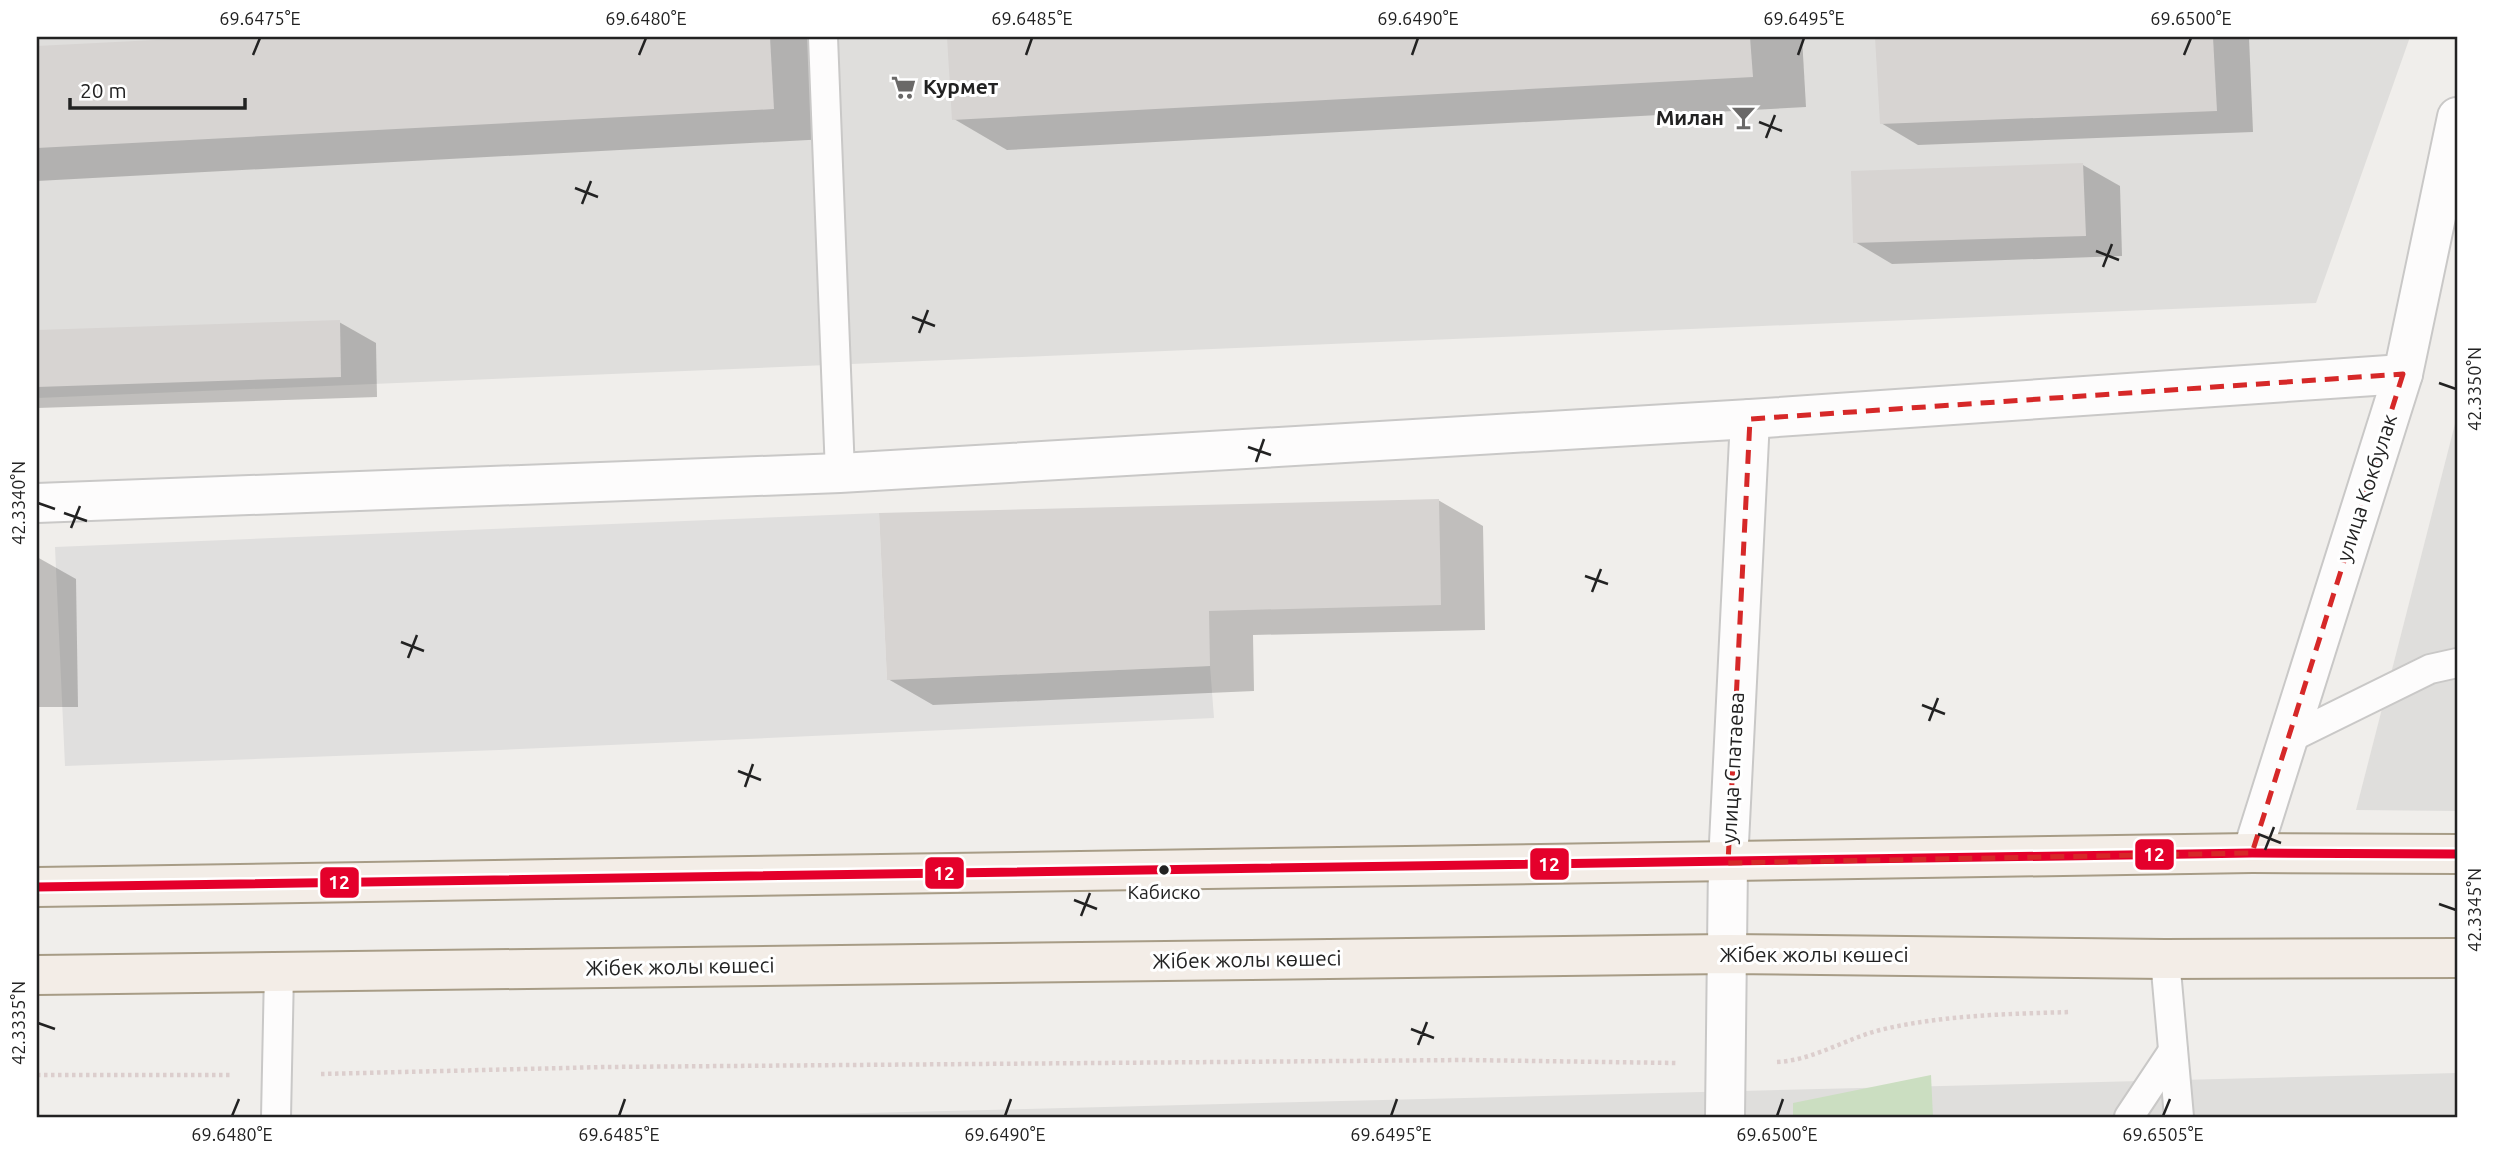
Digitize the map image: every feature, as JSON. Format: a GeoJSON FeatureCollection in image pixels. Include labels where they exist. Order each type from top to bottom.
{"type":"FeatureCollection","features":[{"type":"Feature","properties":{"kind":"main road"},"geometry":{"type":"LineString","coordinates":[[37,887],[2252,853],[2457,854]]}},
{"type":"Feature","properties":{"kind":"main road","name":"Жібек жолы көшесі"},"geometry":{"type":"LineString","coordinates":[[37,975],[1727,954],[2165,959],[2457,958]]}},
{"type":"Feature","properties":{"kind":"street","name":"улица Кокбулак"},"geometry":{"type":"LineString","coordinates":[[2252,853],[2403,374],[2457,117]]}},
{"type":"Feature","properties":{"kind":"street"},"geometry":{"type":"LineString","coordinates":[[37,503],[840,473],[1750,419],[2403,374]]}},
{"type":"Feature","properties":{"kind":"street","name":"улица Спатаева"},"geometry":{"type":"LineString","coordinates":[[1725,1117],[1728,863],[1750,419]]}},
{"type":"Feature","properties":{"kind":"lane"},"geometry":{"type":"LineString","coordinates":[[823,37],[840,473]]}},
{"type":"Feature","properties":{"kind":"lane"},"geometry":{"type":"LineString","coordinates":[[2288,739],[2430,669],[2457,663]]}},
{"type":"Feature","properties":{"kind":"lane"},"geometry":{"type":"LineString","coordinates":[[2165,959],[2179,1117]]}},
{"type":"Feature","properties":{"kind":"lane"},"geometry":{"type":"LineString","coordinates":[[276,1117],[279,972]]}},
{"type":"Feature","properties":{"kind":"lane"},"geometry":{"type":"LineString","coordinates":[[2129,1117],[2173,1051]]}},
{"type":"Feature","properties":{"kind":"path"},"geometry":{"type":"LineString","coordinates":[[37,1074],[276,1075],[605,1067],[1451,1060],[1725,1064],[1797,1061],[1880,1030],[1974,1016],[2071,1012]]}},
{"type":"Feature","properties":{"kind":"highlighted area"},"geometry":{"type":"Polygon","coordinates":[[[2403,374],[2252,853],[1728,863],[1750,419],[2403,374]]]}},
{"type":"Feature","properties":{"kind":"shaded area"},"geometry":{"type":"Polygon","coordinates":[[[37,37],[2410,37],[2316,303],[37,398],[37,37]]]}},
{"type":"Feature","properties":{"kind":"shaded area"},"geometry":{"type":"Polygon","coordinates":[[[2457,416],[2457,811],[2356,810],[2457,416]]]}},
{"type":"Feature","properties":{"kind":"shaded area"},"geometry":{"type":"Polygon","coordinates":[[[879,513],[887,680],[1210,666],[1214,718],[499,750],[65,766],[55,547],[879,513]]]}},
{"type":"Feature","properties":{"kind":"shaded area"},"geometry":{"type":"Polygon","coordinates":[[[2457,1073],[2457,1117],[707,1117],[2457,1073]]]}},
{"type":"Feature","properties":{"kind":"green space"},"geometry":{"type":"Polygon","coordinates":[[[1931,1075],[1933,1117],[1793,1117],[1793,1103],[1931,1075]]]}},
{"type":"Feature","properties":{"kind":"building"},"geometry":{"type":"Polygon","coordinates":[[[214,37],[770,37],[774,109],[37,148],[37,46],[214,37]]]}},
{"type":"Feature","properties":{"kind":"building"},"geometry":{"type":"Polygon","coordinates":[[[947,37],[1750,37],[1753,77],[952,120],[947,37]]]}},
{"type":"Feature","properties":{"kind":"building"},"geometry":{"type":"Polygon","coordinates":[[[1875,37],[2213,37],[2217,111],[1880,124],[1875,37]]]}},
{"type":"Feature","properties":{"kind":"building"},"geometry":{"type":"Polygon","coordinates":[[[2083,163],[2086,236],[1853,243],[1851,171],[2083,163]]]}},
{"type":"Feature","properties":{"kind":"building"},"geometry":{"type":"Polygon","coordinates":[[[340,320],[341,377],[37,387],[37,330],[340,320]]]}},
{"type":"Feature","properties":{"kind":"building"},"geometry":{"type":"Polygon","coordinates":[[[1439,499],[1441,605],[1209,611],[1210,666],[887,680],[879,513],[1439,499]]]}},
{"type":"Feature","properties":{"kind":"transit line","name":"12"},"geometry":{"type":"LineString","coordinates":[[37,887],[2252,853],[2457,854]]}},
{"type":"Feature","properties":{"kind":"place","name":"Курмет"},"geometry":{"type":"Point","coordinates":[903,87]}},
{"type":"Feature","properties":{"kind":"place","name":"Милан"},"geometry":{"type":"Point","coordinates":[1744,118]}},
{"type":"Feature","properties":{"kind":"place","name":"Кабиско"},"geometry":{"type":"Point","coordinates":[1164,870]}}]}
